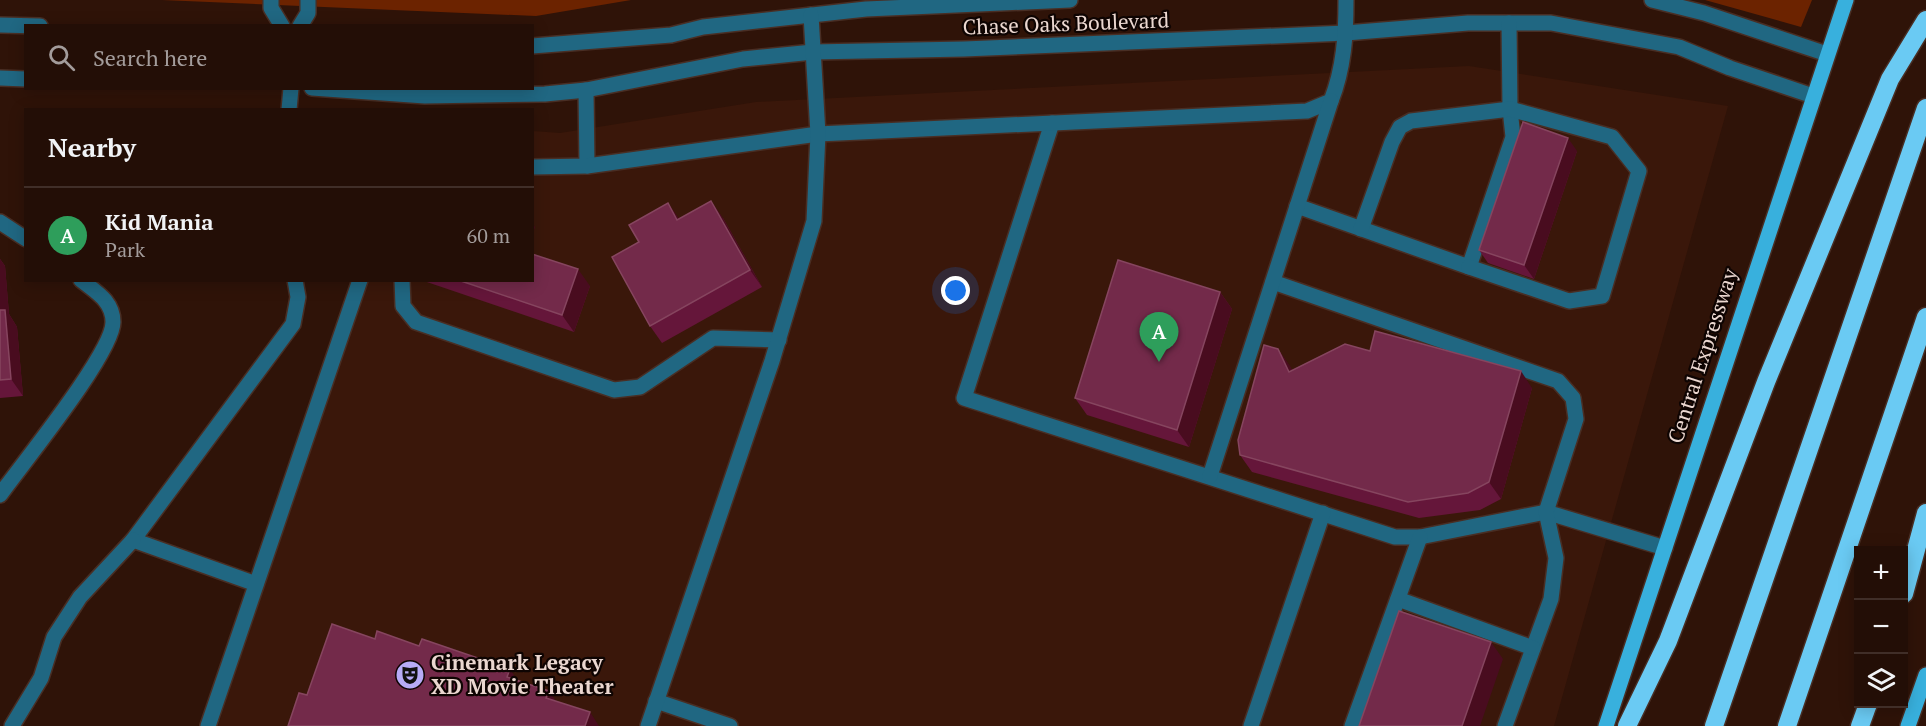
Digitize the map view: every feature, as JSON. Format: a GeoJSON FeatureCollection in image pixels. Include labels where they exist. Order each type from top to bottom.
{"type":"FeatureCollection","features":[{"type":"Feature","properties":{"kind":"highway"},"geometry":{"type":"LineString","coordinates":[[1627,726],[1668,641],[1766,382],[1890,79],[1926,21]]}},
{"type":"Feature","properties":{"kind":"highway"},"geometry":{"type":"LineString","coordinates":[[1714,726],[1926,108]]}},
{"type":"Feature","properties":{"kind":"highway"},"geometry":{"type":"LineString","coordinates":[[1786,726],[1926,317]]}},
{"type":"Feature","properties":{"kind":"highway"},"geometry":{"type":"LineString","coordinates":[[1908,579],[1926,513]]}},
{"type":"Feature","properties":{"kind":"highway"},"geometry":{"type":"LineString","coordinates":[[1860,726],[1867,708]]}},
{"type":"Feature","properties":{"kind":"main road","name":"Central Expressway"},"geometry":{"type":"LineString","coordinates":[[1606,726],[1846,0]]}},
{"type":"Feature","properties":{"kind":"main road"},"geometry":{"type":"LineString","coordinates":[[1908,726],[1926,675]]}},
{"type":"Feature","properties":{"kind":"street"},"geometry":{"type":"LineString","coordinates":[[271,0],[271,8],[281,24]]}},
{"type":"Feature","properties":{"kind":"street"},"geometry":{"type":"LineString","coordinates":[[301,24],[308,13],[308,0]]}},
{"type":"Feature","properties":{"kind":"street","name":"Chase Oaks Boulevard"},"geometry":{"type":"LineString","coordinates":[[534,46],[671,35],[703,27],[866,9],[1070,0]]}},
{"type":"Feature","properties":{"kind":"street"},"geometry":{"type":"LineString","coordinates":[[1210,476],[1340,79],[1346,33],[1346,0]]}},
{"type":"Feature","properties":{"kind":"street"},"geometry":{"type":"LineString","coordinates":[[1652,0],[1704,13],[1827,54]]}},
{"type":"Feature","properties":{"kind":"street"},"geometry":{"type":"LineString","coordinates":[[648,726],[778,340],[814,221],[818,134],[811,15]]}},
{"type":"Feature","properties":{"kind":"street","name":"Chase Oaks Boulevard"},"geometry":{"type":"LineString","coordinates":[[340,90],[425,96],[545,94],[586,90],[743,58],[813,52],[964,49],[1346,33],[1468,23],[1551,23],[1679,47],[1730,68],[1813,96]]}},
{"type":"Feature","properties":{"kind":"street"},"geometry":{"type":"LineString","coordinates":[[1469,267],[1513,137],[1510,109],[1509,23]]}},
{"type":"Feature","properties":{"kind":"street"},"geometry":{"type":"LineString","coordinates":[[0,25],[24,26]]}},
{"type":"Feature","properties":{"kind":"street"},"geometry":{"type":"LineString","coordinates":[[0,78],[24,79]]}},
{"type":"Feature","properties":{"kind":"street"},"geometry":{"type":"LineString","coordinates":[[289,108],[291,90]]}},
{"type":"Feature","properties":{"kind":"street"},"geometry":{"type":"LineString","coordinates":[[586,90],[587,166]]}},
{"type":"Feature","properties":{"kind":"street"},"geometry":{"type":"LineString","coordinates":[[534,167],[587,166],[818,134],[1307,111],[1331,101]]}},
{"type":"Feature","properties":{"kind":"street"},"geometry":{"type":"LineString","coordinates":[[1297,206],[1361,229],[1469,267],[1569,301],[1602,296],[1639,171],[1612,137],[1510,109],[1436,116],[1411,121],[1400,127],[1392,142],[1361,229]]}},
{"type":"Feature","properties":{"kind":"street"},"geometry":{"type":"LineString","coordinates":[[1052,123],[964,398],[1395,537],[1420,537],[1546,512],[1665,548]]}},
{"type":"Feature","properties":{"kind":"street"},"geometry":{"type":"LineString","coordinates":[[0,222],[24,238]]}},
{"type":"Feature","properties":{"kind":"street"},"geometry":{"type":"LineString","coordinates":[[0,495],[104,352],[113,322],[107,300],[84,282]]}},
{"type":"Feature","properties":{"kind":"street"},"geometry":{"type":"LineString","coordinates":[[12,726],[41,678],[54,637],[80,597],[133,540],[293,324],[298,297],[295,282]]}},
{"type":"Feature","properties":{"kind":"street"},"geometry":{"type":"LineString","coordinates":[[208,726],[359,282]]}},
{"type":"Feature","properties":{"kind":"street"},"geometry":{"type":"LineString","coordinates":[[402,282],[403,306],[416,322],[614,390],[640,387],[713,338],[778,340]]}},
{"type":"Feature","properties":{"kind":"street"},"geometry":{"type":"LineString","coordinates":[[1273,282],[1558,381],[1573,398],[1576,420],[1546,512],[1556,558],[1551,599],[1505,726]]}},
{"type":"Feature","properties":{"kind":"street"},"geometry":{"type":"LineString","coordinates":[[1251,726],[1323,513]]}},
{"type":"Feature","properties":{"kind":"street"},"geometry":{"type":"LineString","coordinates":[[1352,726],[1420,537]]}},
{"type":"Feature","properties":{"kind":"street"},"geometry":{"type":"LineString","coordinates":[[133,540],[256,585]]}},
{"type":"Feature","properties":{"kind":"street"},"geometry":{"type":"LineString","coordinates":[[1398,599],[1533,648]]}},
{"type":"Feature","properties":{"kind":"street"},"geometry":{"type":"LineString","coordinates":[[656,701],[730,726]]}},
{"type":"Feature","properties":{"kind":"shaded area"},"geometry":{"type":"Polygon","coordinates":[[[162,0],[631,0],[536,16],[162,0]]]}},
{"type":"Feature","properties":{"kind":"shaded area"},"geometry":{"type":"Polygon","coordinates":[[[1705,0],[1812,0],[1801,27],[1705,0]]]}},
{"type":"Feature","properties":{"kind":"shaded area"},"geometry":{"type":"Polygon","coordinates":[[[1469,66],[1728,106],[1554,726],[218,726],[357,282],[534,282],[534,131],[560,133],[756,102],[1469,66]]]}},
{"type":"Feature","properties":{"kind":"building"},"geometry":{"type":"Polygon","coordinates":[[[1523,122],[1568,138],[1524,265],[1479,250],[1523,122]]]}},
{"type":"Feature","properties":{"kind":"building"},"geometry":{"type":"Polygon","coordinates":[[[711,201],[750,270],[650,326],[612,257],[639,242],[629,225],[668,203],[677,220],[711,201]]]}},
{"type":"Feature","properties":{"kind":"building"},"geometry":{"type":"Polygon","coordinates":[[[534,255],[578,269],[562,315],[464,282],[534,282],[534,255]]]}},
{"type":"Feature","properties":{"kind":"building"},"geometry":{"type":"Polygon","coordinates":[[[1118,260],[1220,292],[1177,430],[1075,398],[1118,260]]]}},
{"type":"Feature","properties":{"kind":"building"},"geometry":{"type":"Polygon","coordinates":[[[0,310],[5,310],[11,379],[0,380],[0,310]]]}},
{"type":"Feature","properties":{"kind":"building"},"geometry":{"type":"Polygon","coordinates":[[[1375,331],[1521,371],[1489,482],[1468,493],[1408,502],[1240,455],[1238,440],[1264,345],[1278,349],[1289,372],[1345,344],[1370,351],[1375,331]]]}},
{"type":"Feature","properties":{"kind":"building"},"geometry":{"type":"Polygon","coordinates":[[[1399,611],[1491,642],[1462,726],[1359,726],[1399,611]]]}},
{"type":"Feature","properties":{"kind":"building","name":"Cinemark Legacy XD Movie Theater"},"geometry":{"type":"Polygon","coordinates":[[[332,624],[375,639],[377,631],[419,646],[422,639],[510,669],[507,677],[549,691],[546,698],[590,712],[585,726],[288,726],[299,693],[307,695],[332,624]]]}},
{"type":"Feature","properties":{"kind":"place","name":"Kid Mania"},"geometry":{"type":"Point","coordinates":[1159,362]}},
{"type":"Feature","properties":{"kind":"place","name":"Cinemark Legacy XD Movie Theater"},"geometry":{"type":"Point","coordinates":[410,675]}}]}
